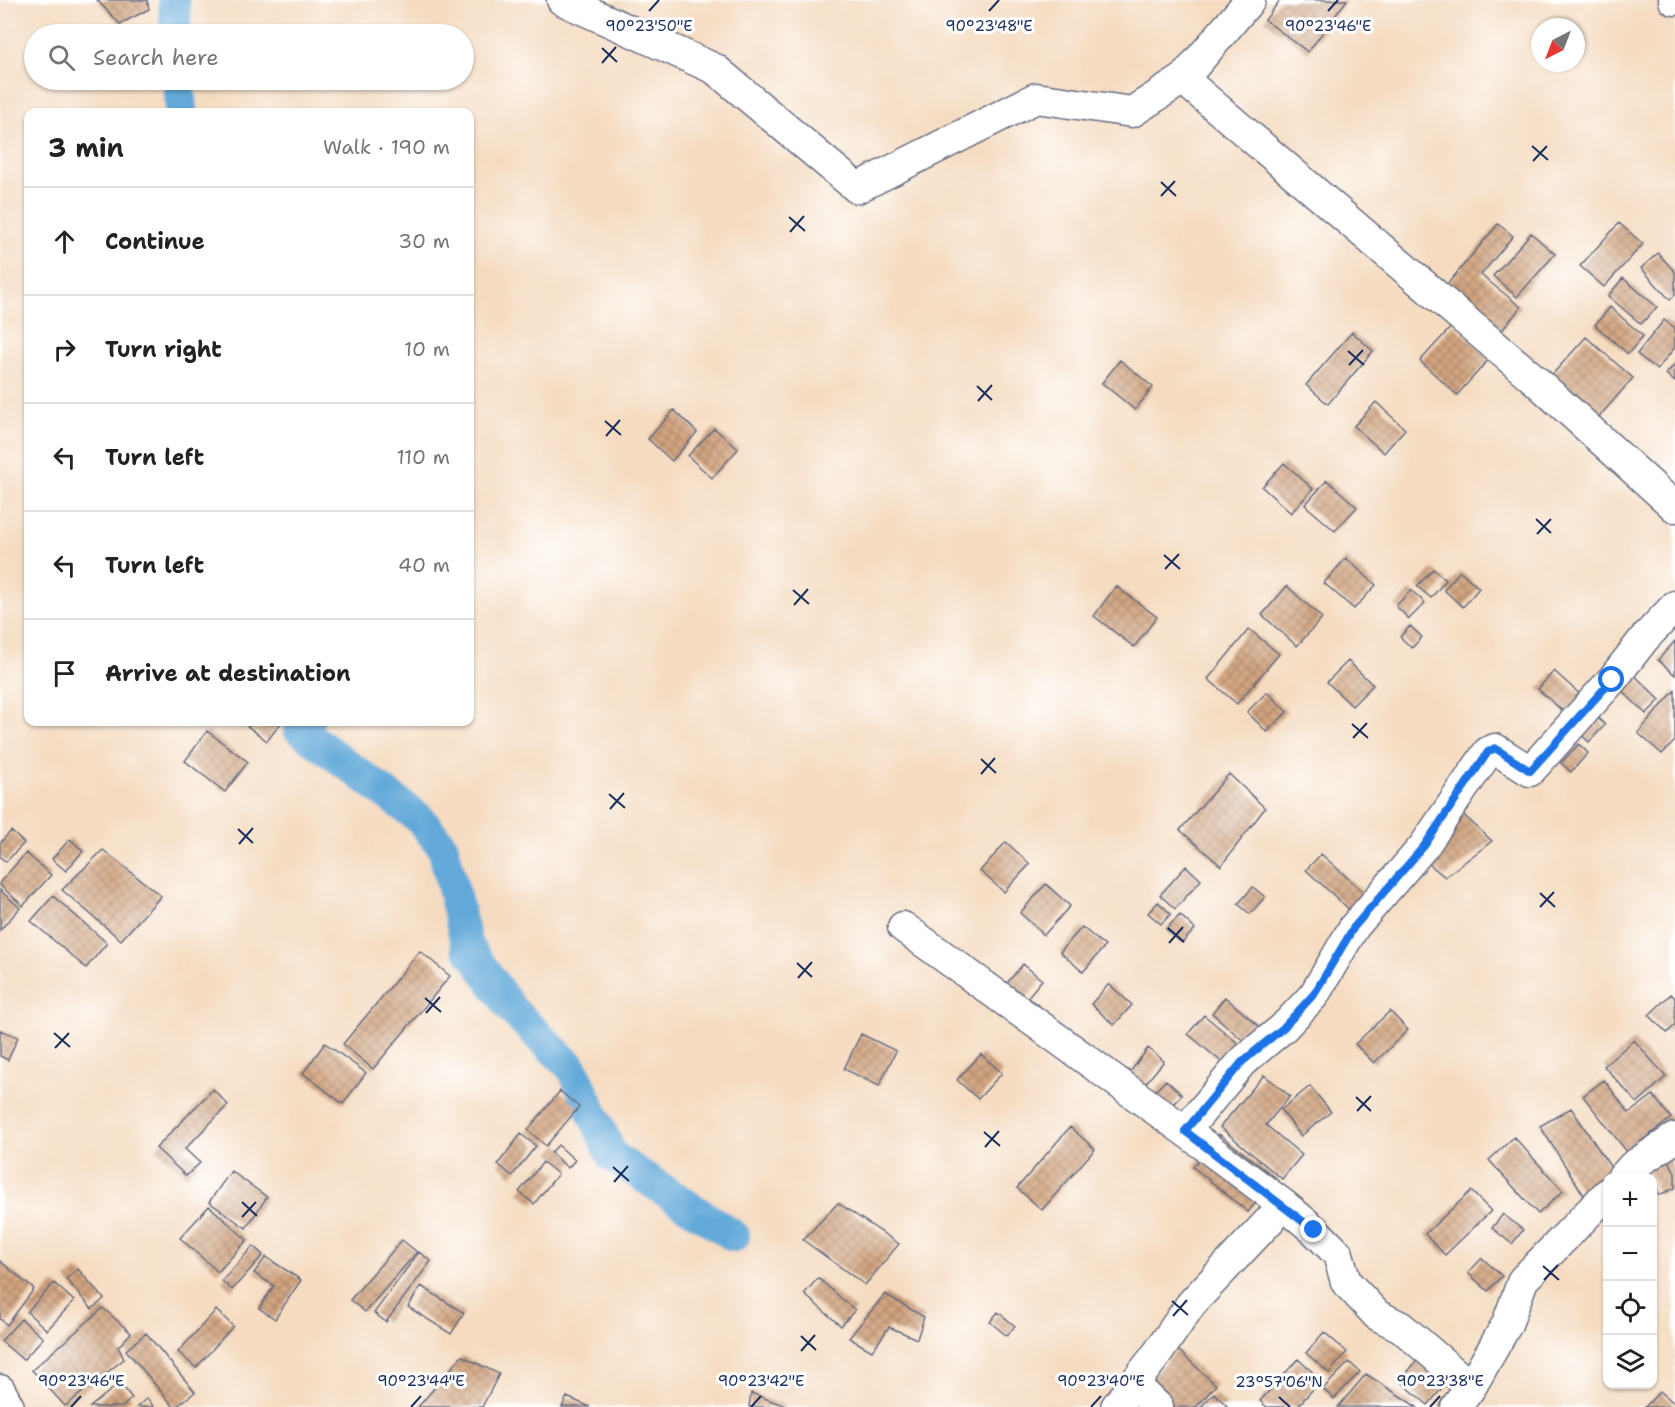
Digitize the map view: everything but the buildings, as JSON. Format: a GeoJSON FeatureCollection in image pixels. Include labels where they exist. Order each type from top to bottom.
{"type":"FeatureCollection","features":[{"type":"Feature","properties":{"kind":"street"},"geometry":{"type":"LineString","coordinates":[[562,0],[715,69],[857,188],[1036,98],[1132,112],[1183,79],[1251,0]]}},
{"type":"Feature","properties":{"kind":"street"},"geometry":{"type":"LineString","coordinates":[[1183,79],[1534,380],[1675,507]]}},
{"type":"Feature","properties":{"kind":"street"},"geometry":{"type":"LineString","coordinates":[[1185,1131],[1242,1062],[1283,1028],[1314,994],[1354,927],[1424,846],[1488,752],[1495,748],[1530,771],[1675,606]]}},
{"type":"Feature","properties":{"kind":"street"},"geometry":{"type":"LineString","coordinates":[[903,927],[1185,1131],[1314,1230],[1338,1254],[1346,1282],[1377,1315],[1401,1327],[1464,1397],[1507,1324],[1523,1280],[1603,1197]]}},
{"type":"Feature","properties":{"kind":"street"},"geometry":{"type":"LineString","coordinates":[[1627,1173],[1675,1138]]}},
{"type":"Feature","properties":{"kind":"street"},"geometry":{"type":"LineString","coordinates":[[1158,1407],[1125,1396],[1191,1304],[1284,1205]]}},
{"type":"Feature","properties":{"kind":"street"},"geometry":{"type":"LineString","coordinates":[[0,1390],[9,1407]]}},
{"type":"Feature","properties":{"kind":"waterway"},"geometry":{"type":"LineString","coordinates":[[174,0],[175,24]]}},
{"type":"Feature","properties":{"kind":"waterway"},"geometry":{"type":"LineString","coordinates":[[180,90],[181,108]]}},
{"type":"Feature","properties":{"kind":"waterway"},"geometry":{"type":"LineString","coordinates":[[303,726],[299,729],[419,818],[443,847],[467,946],[513,1011],[573,1069],[612,1156],[734,1236]]}},
{"type":"Feature","properties":{"kind":"route"},"geometry":{"type":"LineString","coordinates":[[1314,1230],[1185,1131],[1242,1062],[1283,1028],[1314,994],[1354,927],[1424,846],[1488,752],[1495,748],[1530,771],[1612,680]]}}]}
